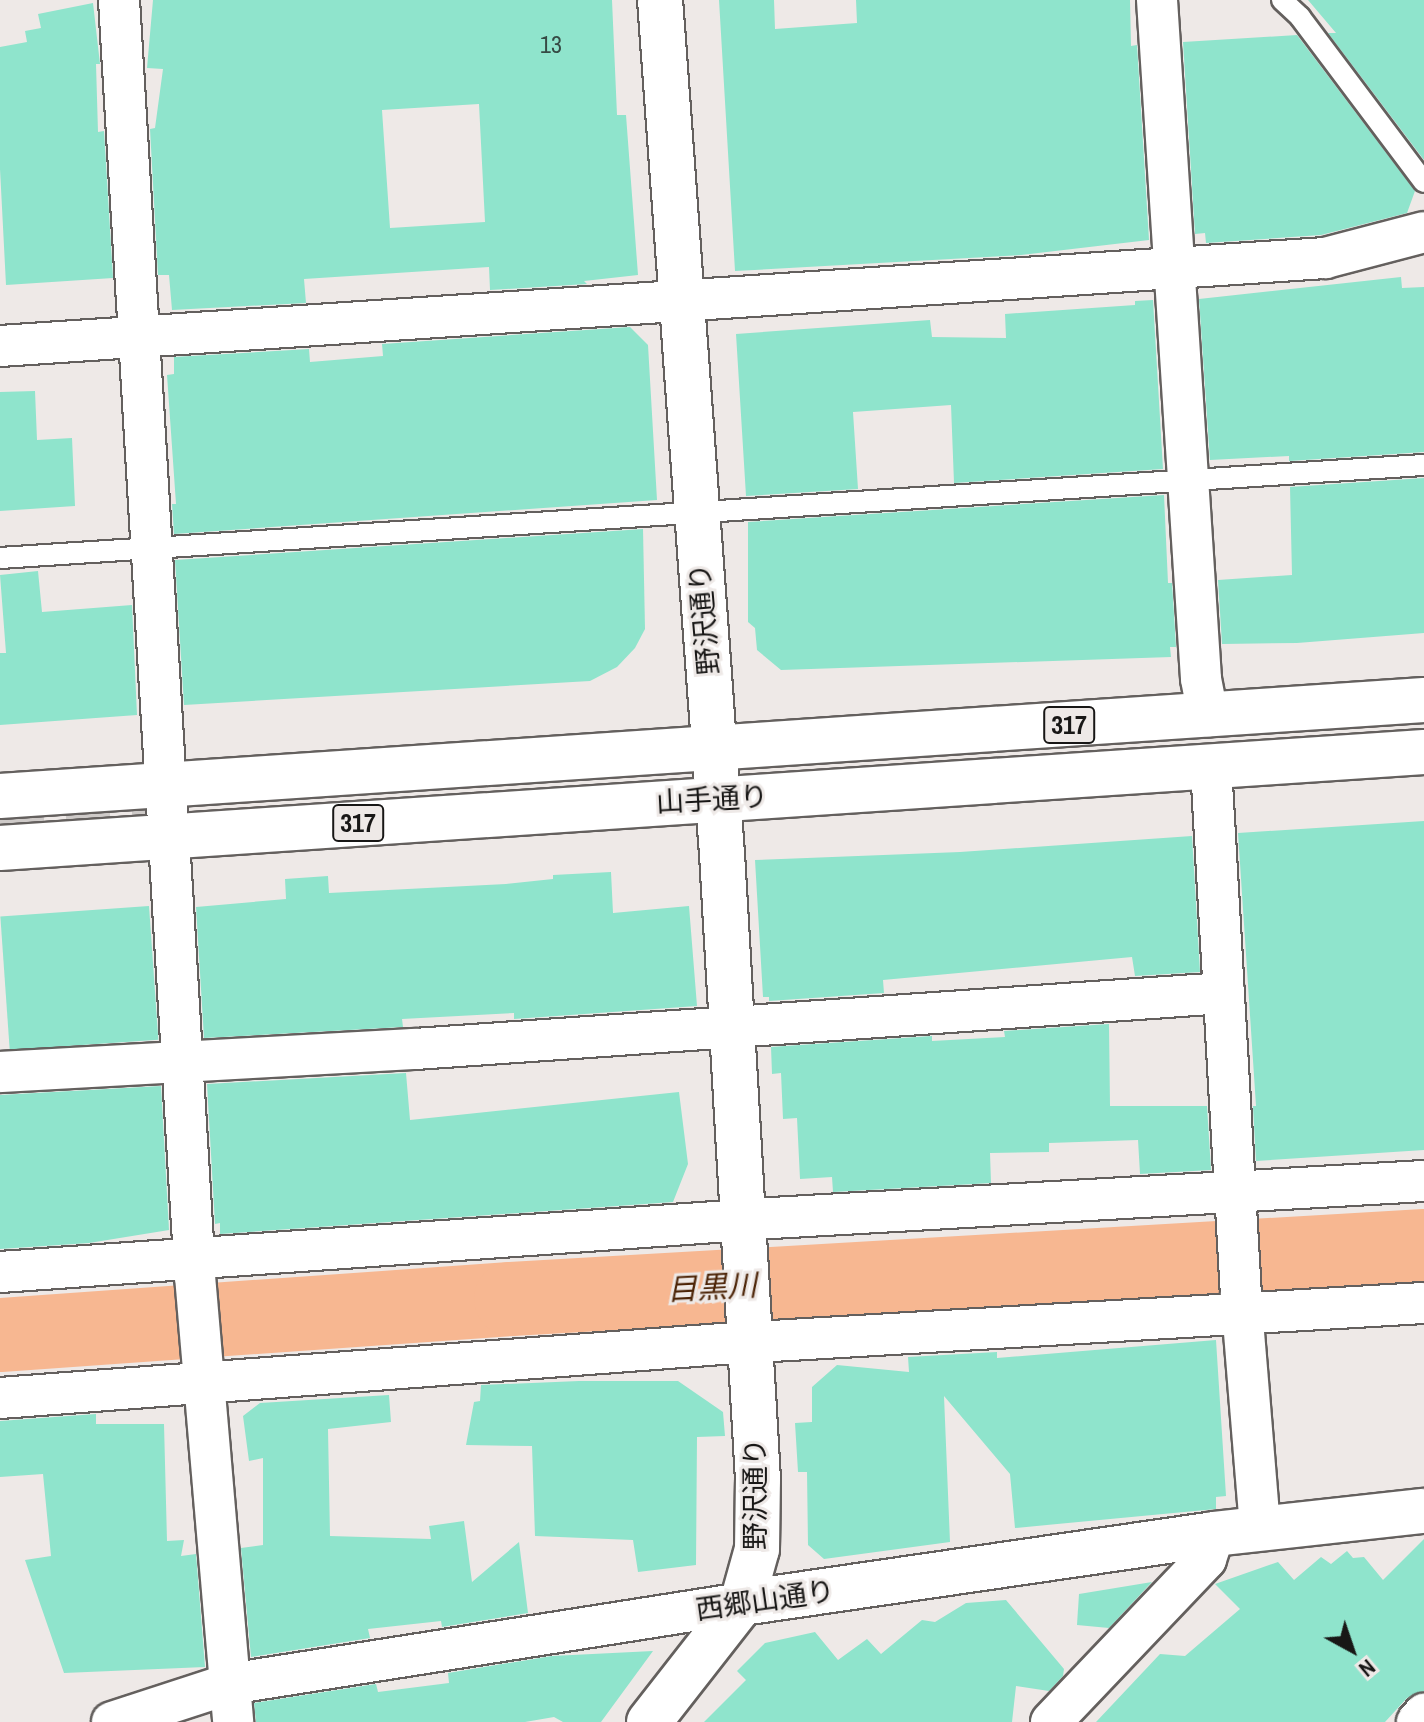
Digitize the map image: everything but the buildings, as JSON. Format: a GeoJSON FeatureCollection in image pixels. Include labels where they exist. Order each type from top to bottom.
{"type":"FeatureCollection","features":[{"type":"Feature","properties":{"kind":"main road","name":"野沢通り"},"geometry":{"type":"LineString","coordinates":[[649,1722],[742,1603],[752,1576],[757,1549],[758,1480],[732,1025],[660,0]]}},
{"type":"Feature","properties":{"kind":"main road","name":"山手通り"},"geometry":{"type":"LineString","coordinates":[[0,796],[1424,700]]}},
{"type":"Feature","properties":{"kind":"main road","name":"山手通り"},"geometry":{"type":"LineString","coordinates":[[0,848],[1424,752]]}},
{"type":"Feature","properties":{"kind":"main road","name":"西郷山通り"},"geometry":{"type":"LineString","coordinates":[[742,1603],[1214,1534],[1424,1511]]}},
{"type":"Feature","properties":{"kind":"street"},"geometry":{"type":"LineString","coordinates":[[119,0],[195,1268],[231,1703]]}},
{"type":"Feature","properties":{"kind":"street"},"geometry":{"type":"LineString","coordinates":[[1157,0],[1201,679],[1208,716]]}},
{"type":"Feature","properties":{"kind":"street"},"geometry":{"type":"LineString","coordinates":[[0,346],[1325,258],[1424,232]]}},
{"type":"Feature","properties":{"kind":"street"},"geometry":{"type":"LineString","coordinates":[[1211,766],[1242,1306],[1260,1529]]}},
{"type":"Feature","properties":{"kind":"street"},"geometry":{"type":"LineString","coordinates":[[0,1072],[415,1049],[1224,993]]}},
{"type":"Feature","properties":{"kind":"street"},"geometry":{"type":"LineString","coordinates":[[0,1272],[195,1268],[1236,1200],[1424,1181]]}},
{"type":"Feature","properties":{"kind":"street"},"geometry":{"type":"LineString","coordinates":[[0,1398],[203,1377],[395,1367],[751,1335],[1242,1306],[1424,1303]]}},
{"type":"Feature","properties":{"kind":"street"},"geometry":{"type":"LineString","coordinates":[[1051,1722],[1206,1559],[1214,1534]]}},
{"type":"Feature","properties":{"kind":"street","name":"西郷山通り"},"geometry":{"type":"LineString","coordinates":[[112,1722],[231,1703],[742,1603]]}},
{"type":"Feature","properties":{"kind":"street"},"geometry":{"type":"LineString","coordinates":[[1417,1722],[1424,1714]]}},
{"type":"Feature","properties":{"kind":"lane"},"geometry":{"type":"LineString","coordinates":[[1282,0],[1300,17],[1424,182]]}},
{"type":"Feature","properties":{"kind":"lane"},"geometry":{"type":"LineString","coordinates":[[0,558],[696,514],[1188,478],[1424,465]]}},
{"type":"Feature","properties":{"kind":"waterway","name":"目黒川"},"geometry":{"type":"LineString","coordinates":[[0,1335],[511,1299],[1424,1246]]}},
{"type":"Feature","properties":{"kind":"tunnel"},"geometry":{"type":"LineString","coordinates":[[0,820],[163,819]]}}]}
